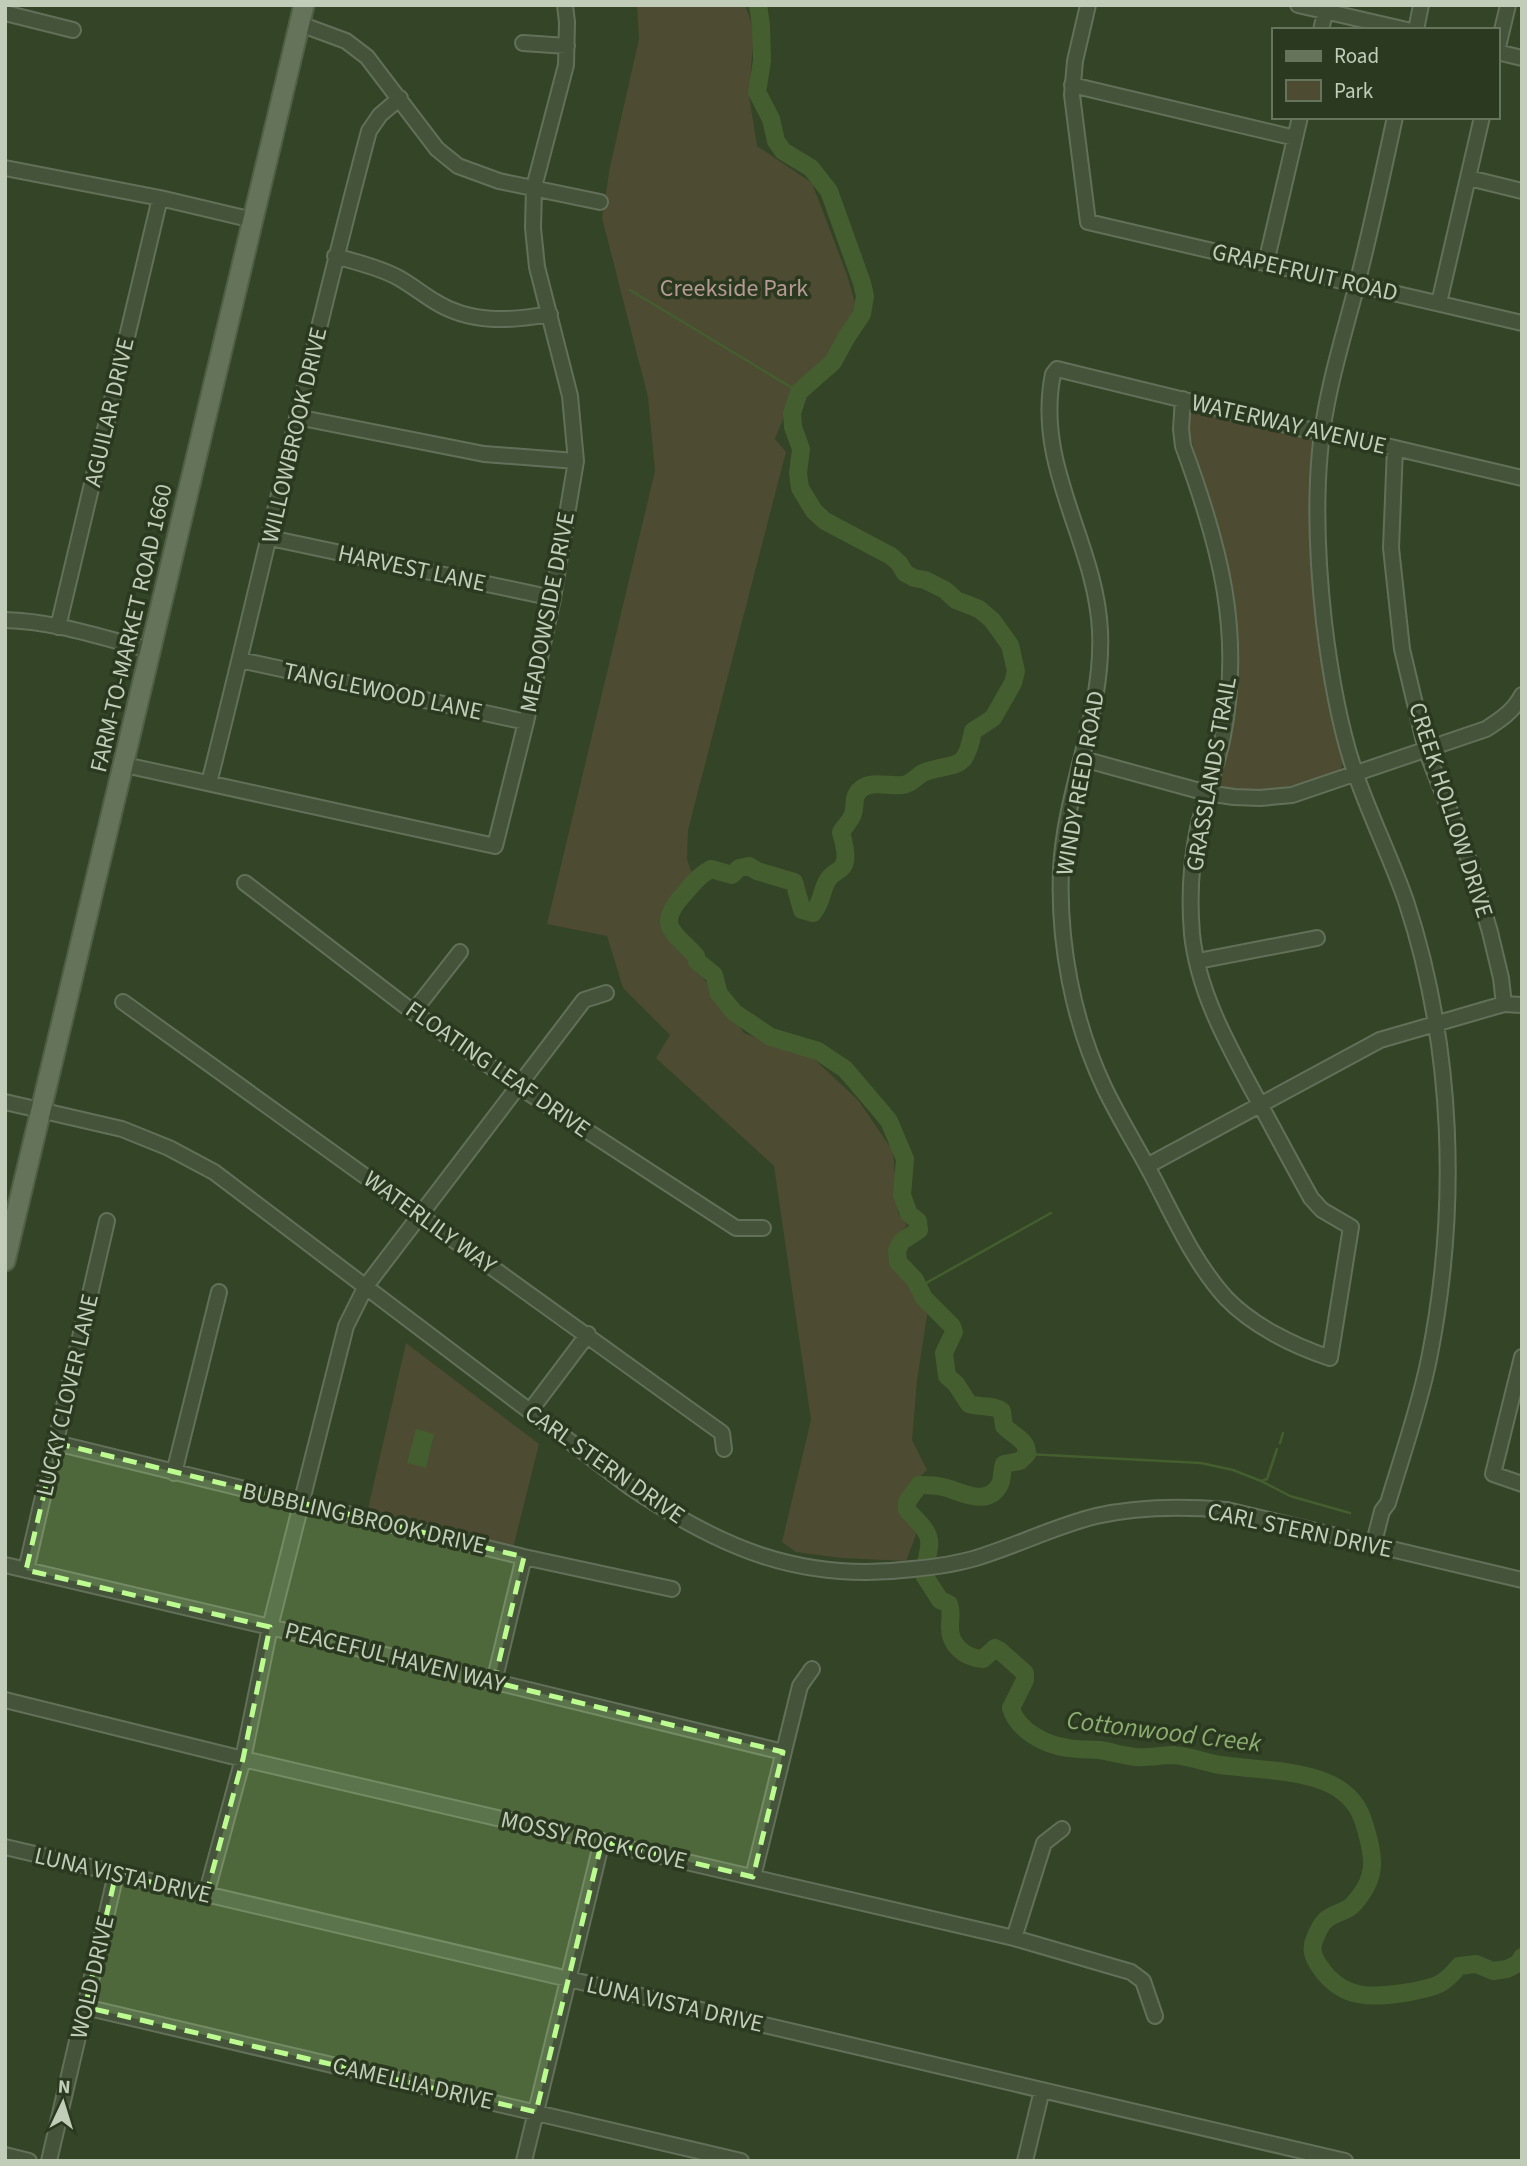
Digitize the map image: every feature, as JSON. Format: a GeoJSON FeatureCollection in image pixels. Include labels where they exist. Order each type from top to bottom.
{"type":"FeatureCollection","features":[{"type":"Feature","properties":{"kind":"main road","name":"FARM-TO-MARKET ROAD 1660"},"geometry":{"type":"LineString","coordinates":[[5,1261],[125,765],[300,11]]}},
{"type":"Feature","properties":{"kind":"street","name":"MEADOWSIDE DRIVE"},"geometry":{"type":"LineString","coordinates":[[125,765],[495,846],[553,598],[576,461],[570,396],[537,267],[533,229],[534,187],[566,65],[565,5]]}},
{"type":"Feature","properties":{"kind":"street"},"geometry":{"type":"LineString","coordinates":[[1088,5],[1072,85],[1295,138]]}},
{"type":"Feature","properties":{"kind":"street"},"geometry":{"type":"LineString","coordinates":[[1298,5],[1326,9],[1399,28]]}},
{"type":"Feature","properties":{"kind":"street"},"geometry":{"type":"LineString","coordinates":[[1416,28],[1421,5]]}},
{"type":"Feature","properties":{"kind":"street"},"geometry":{"type":"LineString","coordinates":[[1499,43],[1508,5]]}},
{"type":"Feature","properties":{"kind":"street"},"geometry":{"type":"LineString","coordinates":[[1321,28],[1326,9]]}},
{"type":"Feature","properties":{"kind":"street"},"geometry":{"type":"LineString","coordinates":[[300,11],[367,57],[437,149],[458,166],[499,181],[600,202]]}},
{"type":"Feature","properties":{"kind":"street"},"geometry":{"type":"LineString","coordinates":[[5,13],[73,30]]}},
{"type":"Feature","properties":{"kind":"street"},"geometry":{"type":"LineString","coordinates":[[523,43],[567,46]]}},
{"type":"Feature","properties":{"kind":"street"},"geometry":{"type":"LineString","coordinates":[[1499,52],[1522,58]]}},
{"type":"Feature","properties":{"kind":"street","name":"GRAPEFRUIT ROAD"},"geometry":{"type":"LineString","coordinates":[[1072,85],[1072,111],[1088,222],[1522,323]]}},
{"type":"Feature","properties":{"kind":"street","name":"WILLOWBROOK DRIVE"},"geometry":{"type":"LineString","coordinates":[[209,783],[270,538],[335,256],[369,131],[380,115],[400,98]]}},
{"type":"Feature","properties":{"kind":"street"},"geometry":{"type":"LineString","coordinates":[[1266,263],[1300,119]]}},
{"type":"Feature","properties":{"kind":"street"},"geometry":{"type":"LineString","coordinates":[[1378,1547],[1381,1511],[1388,1503],[1429,1362],[1439,1301],[1448,1194],[1447,1138],[1442,1073],[1424,968],[1405,901],[1356,775],[1346,742],[1324,621],[1319,520],[1320,452],[1331,382],[1357,285],[1395,119]]}},
{"type":"Feature","properties":{"kind":"street"},"geometry":{"type":"LineString","coordinates":[[1439,303],[1482,119]]}},
{"type":"Feature","properties":{"kind":"street"},"geometry":{"type":"LineString","coordinates":[[5,184],[7,168],[160,198],[253,220]]}},
{"type":"Feature","properties":{"kind":"street"},"geometry":{"type":"LineString","coordinates":[[1469,178],[1522,191]]}},
{"type":"Feature","properties":{"kind":"street","name":"AGUILAR DRIVE"},"geometry":{"type":"LineString","coordinates":[[58,626],[160,198]]}},
{"type":"Feature","properties":{"kind":"street"},"geometry":{"type":"LineString","coordinates":[[335,256],[380,269],[445,307],[482,319],[503,320],[550,314]]}},
{"type":"Feature","properties":{"kind":"street","name":"WATERWAY AVENUE"},"geometry":{"type":"LineString","coordinates":[[1057,369],[1303,429],[1323,431],[1522,478]]}},
{"type":"Feature","properties":{"kind":"street","name":"WINDY REED ROAD"},"geometry":{"type":"LineString","coordinates":[[1057,369],[1052,380],[1052,447],[1063,494],[1090,572],[1100,629],[1100,668],[1091,727],[1066,834],[1061,869],[1065,950],[1072,992],[1104,1088],[1200,1264],[1227,1298],[1257,1323],[1309,1351],[1330,1358]]}},
{"type":"Feature","properties":{"kind":"street","name":"GRASSLANDS TRAIL"},"geometry":{"type":"LineString","coordinates":[[1183,400],[1181,429],[1184,446],[1216,543],[1230,627],[1228,700],[1222,741],[1198,830],[1193,870],[1192,934],[1206,992],[1223,1037],[1311,1198],[1321,1210],[1351,1227],[1330,1358]]}},
{"type":"Feature","properties":{"kind":"street"},"geometry":{"type":"LineString","coordinates":[[297,417],[484,454],[576,461]]}},
{"type":"Feature","properties":{"kind":"street","name":"CREEK HOLLOW DRIVE"},"geometry":{"type":"LineString","coordinates":[[1395,448],[1391,548],[1402,649],[1426,750],[1469,860],[1490,932],[1504,1004]]}},
{"type":"Feature","properties":{"kind":"street","name":"HARVEST LANE"},"geometry":{"type":"LineString","coordinates":[[270,538],[553,598]]}},
{"type":"Feature","properties":{"kind":"street"},"geometry":{"type":"LineString","coordinates":[[5,620],[26,620],[58,626],[150,650]]}},
{"type":"Feature","properties":{"kind":"street","name":"TANGLEWOOD LANE"},"geometry":{"type":"LineString","coordinates":[[240,660],[526,722]]}},
{"type":"Feature","properties":{"kind":"street"},"geometry":{"type":"LineString","coordinates":[[1083,760],[1207,793],[1247,797],[1292,795],[1486,729],[1504,717],[1522,695]]}},
{"type":"Feature","properties":{"kind":"street","name":"FLOATING LEAF DRIVE"},"geometry":{"type":"LineString","coordinates":[[246,883],[413,1012],[518,1086],[736,1228],[763,1228]]}},
{"type":"Feature","properties":{"kind":"street"},"geometry":{"type":"LineString","coordinates":[[1198,961],[1317,938]]}},
{"type":"Feature","properties":{"kind":"street"},"geometry":{"type":"LineString","coordinates":[[413,1012],[460,952]]}},
{"type":"Feature","properties":{"kind":"street"},"geometry":{"type":"LineString","coordinates":[[206,1895],[243,1759],[270,1627],[346,1326],[366,1286],[584,1000],[606,993]]}},
{"type":"Feature","properties":{"kind":"street","name":"WATERLILY WAY"},"geometry":{"type":"LineString","coordinates":[[123,1002],[722,1433],[724,1449]]}},
{"type":"Feature","properties":{"kind":"street"},"geometry":{"type":"LineString","coordinates":[[1147,1167],[1380,1040],[1504,1004],[1522,1005]]}},
{"type":"Feature","properties":{"kind":"street","name":"CARL STERN DRIVE"},"geometry":{"type":"LineString","coordinates":[[5,1102],[122,1129],[169,1148],[214,1172],[630,1487],[677,1518],[712,1536],[776,1560],[843,1572],[888,1572],[972,1559],[1093,1517],[1156,1506],[1227,1510],[1522,1580]]}},
{"type":"Feature","properties":{"kind":"street","name":"LUCKY CLOVER LANE"},"geometry":{"type":"LineString","coordinates":[[26,1570],[107,1221]]}},
{"type":"Feature","properties":{"kind":"street"},"geometry":{"type":"LineString","coordinates":[[174,1473],[219,1292]]}},
{"type":"Feature","properties":{"kind":"street"},"geometry":{"type":"LineString","coordinates":[[530,1411],[588,1334]]}},
{"type":"Feature","properties":{"kind":"street"},"geometry":{"type":"LineString","coordinates":[[1522,1357],[1493,1474],[1522,1484]]}},
{"type":"Feature","properties":{"kind":"street","name":"BUBBLING BROOK DRIVE"},"geometry":{"type":"LineString","coordinates":[[56,1443],[524,1557],[672,1589]]}},
{"type":"Feature","properties":{"kind":"street"},"geometry":{"type":"LineString","coordinates":[[494,1682],[524,1557]]}},
{"type":"Feature","properties":{"kind":"street","name":"PEACEFUL HAVEN WAY"},"geometry":{"type":"LineString","coordinates":[[5,1565],[783,1752]]}},
{"type":"Feature","properties":{"kind":"street"},"geometry":{"type":"LineString","coordinates":[[753,1877],[800,1686],[812,1669]]}},
{"type":"Feature","properties":{"kind":"street","name":"MOSSY ROCK COVE"},"geometry":{"type":"LineString","coordinates":[[5,1700],[243,1759],[1014,1938],[1131,1972],[1143,1981],[1155,2016]]}},
{"type":"Feature","properties":{"kind":"street"},"geometry":{"type":"LineString","coordinates":[[1014,1938],[1044,1843],[1062,1829]]}},
{"type":"Feature","properties":{"kind":"street"},"geometry":{"type":"LineString","coordinates":[[524,2161],[602,1841]]}},
{"type":"Feature","properties":{"kind":"street","name":"LUNA VISTA DRIVE"},"geometry":{"type":"LineString","coordinates":[[5,1847],[1345,2161]]}},
{"type":"Feature","properties":{"kind":"street","name":"WOLD DRIVE"},"geometry":{"type":"LineString","coordinates":[[50,2161],[116,1874]]}},
{"type":"Feature","properties":{"kind":"street","name":"CAMELLIA DRIVE"},"geometry":{"type":"LineString","coordinates":[[85,2007],[740,2161]]}},
{"type":"Feature","properties":{"kind":"street"},"geometry":{"type":"LineString","coordinates":[[1025,2161],[1042,2090]]}},
{"type":"Feature","properties":{"kind":"street"},"geometry":{"type":"LineString","coordinates":[[5,2155],[29,2161]]}},
{"type":"Feature","properties":{"kind":"highlighted area"},"geometry":{"type":"Polygon","coordinates":[[[56,1443],[524,1557],[494,1682],[783,1752],[753,1877],[602,1841],[536,2112],[85,2007],[116,1874],[206,1895],[243,1759],[270,1627],[26,1570],[56,1443]]]}},
{"type":"Feature","properties":{"kind":"green space","name":"Creekside Park"},"geometry":{"type":"Polygon","coordinates":[[[637,5],[745,5],[754,29],[749,95],[757,146],[812,183],[856,306],[828,357],[798,382],[775,439],[786,452],[688,830],[687,859],[692,873],[660,920],[744,1033],[814,1059],[858,1100],[893,1151],[898,1213],[907,1225],[890,1248],[895,1268],[909,1282],[928,1309],[917,1381],[912,1440],[927,1470],[911,1485],[901,1508],[915,1524],[916,1535],[906,1561],[841,1558],[796,1552],[782,1542],[811,1420],[774,1166],[656,1058],[670,1035],[623,988],[607,936],[547,924],[655,471],[648,397],[602,218],[610,167],[639,39],[637,5]]]}},
{"type":"Feature","properties":{"kind":"green space"},"geometry":{"type":"Polygon","coordinates":[[[1195,409],[1307,434],[1312,439],[1312,495],[1335,724],[1343,761],[1340,772],[1297,785],[1268,789],[1223,788],[1218,780],[1233,599],[1217,523],[1188,430],[1188,415],[1195,409]]]}},
{"type":"Feature","properties":{"kind":"green space"},"geometry":{"type":"Polygon","coordinates":[[[406,1343],[539,1444],[513,1548],[367,1513],[406,1343]]]}},
{"type":"Feature","properties":{"kind":"shaded area"},"geometry":{"type":"Polygon","coordinates":[[[416,1429],[434,1434],[426,1468],[407,1463],[416,1429]]]}},
{"type":"Feature","properties":{"kind":"waterway","name":"Cottonwood Creek"},"geometry":{"type":"LineString","coordinates":[[758,5],[762,61],[757,92],[771,119],[776,141],[783,151],[811,168],[829,191],[865,296],[862,314],[833,362],[799,392],[792,413],[793,427],[801,449],[798,473],[800,488],[814,511],[825,521],[891,556],[905,573],[945,590],[956,600],[979,609],[992,620],[1010,645],[1016,671],[1013,683],[993,718],[973,731],[963,760],[925,772],[906,784],[870,785],[858,792],[852,816],[841,832],[845,850],[844,864],[827,881],[813,913],[802,910],[794,882],[749,866],[739,868],[732,875],[711,869],[702,875],[675,906],[669,922],[675,934],[696,956],[697,961],[714,975],[719,994],[735,1013],[771,1037],[818,1051],[845,1069],[889,1121],[905,1159],[902,1195],[909,1214],[918,1221],[919,1230],[902,1241],[897,1250],[898,1262],[915,1280],[924,1298],[952,1326],[954,1332],[944,1353],[947,1376],[956,1384],[969,1404],[1002,1411],[1004,1426],[1023,1442],[1027,1449],[1027,1454],[1020,1461],[1004,1464],[1000,1484],[988,1495],[967,1495],[940,1486],[919,1485],[907,1502],[907,1510],[923,1527],[929,1540],[924,1575],[940,1600],[949,1604],[950,1633],[959,1649],[970,1656],[983,1659],[995,1648],[1025,1673],[1025,1680],[1011,1708],[1019,1723],[1041,1740],[1059,1746],[1136,1757],[1179,1756],[1220,1765],[1284,1772],[1317,1779],[1343,1792],[1360,1812],[1371,1853],[1372,1868],[1365,1889],[1349,1908],[1329,1918],[1322,1925],[1313,1942],[1314,1956],[1318,1963],[1339,1986],[1372,1996],[1410,1992],[1438,1985],[1459,1966],[1476,1964],[1493,1971],[1507,1969],[1519,1963],[1522,1957]]}},
{"type":"Feature","properties":{"kind":"waterway"},"geometry":{"type":"LineString","coordinates":[[630,290],[799,392]]}},
{"type":"Feature","properties":{"kind":"waterway"},"geometry":{"type":"LineString","coordinates":[[919,1287],[1051,1213]]}},
{"type":"Feature","properties":{"kind":"waterway"},"geometry":{"type":"LineString","coordinates":[[1280,1443],[1283,1433]]}},
{"type":"Feature","properties":{"kind":"waterway"},"geometry":{"type":"LineString","coordinates":[[1027,1454],[1201,1463],[1233,1470],[1261,1481],[1267,1479],[1277,1449]]}},
{"type":"Feature","properties":{"kind":"waterway"},"geometry":{"type":"LineString","coordinates":[[1261,1481],[1290,1496],[1350,1513]]}}]}
